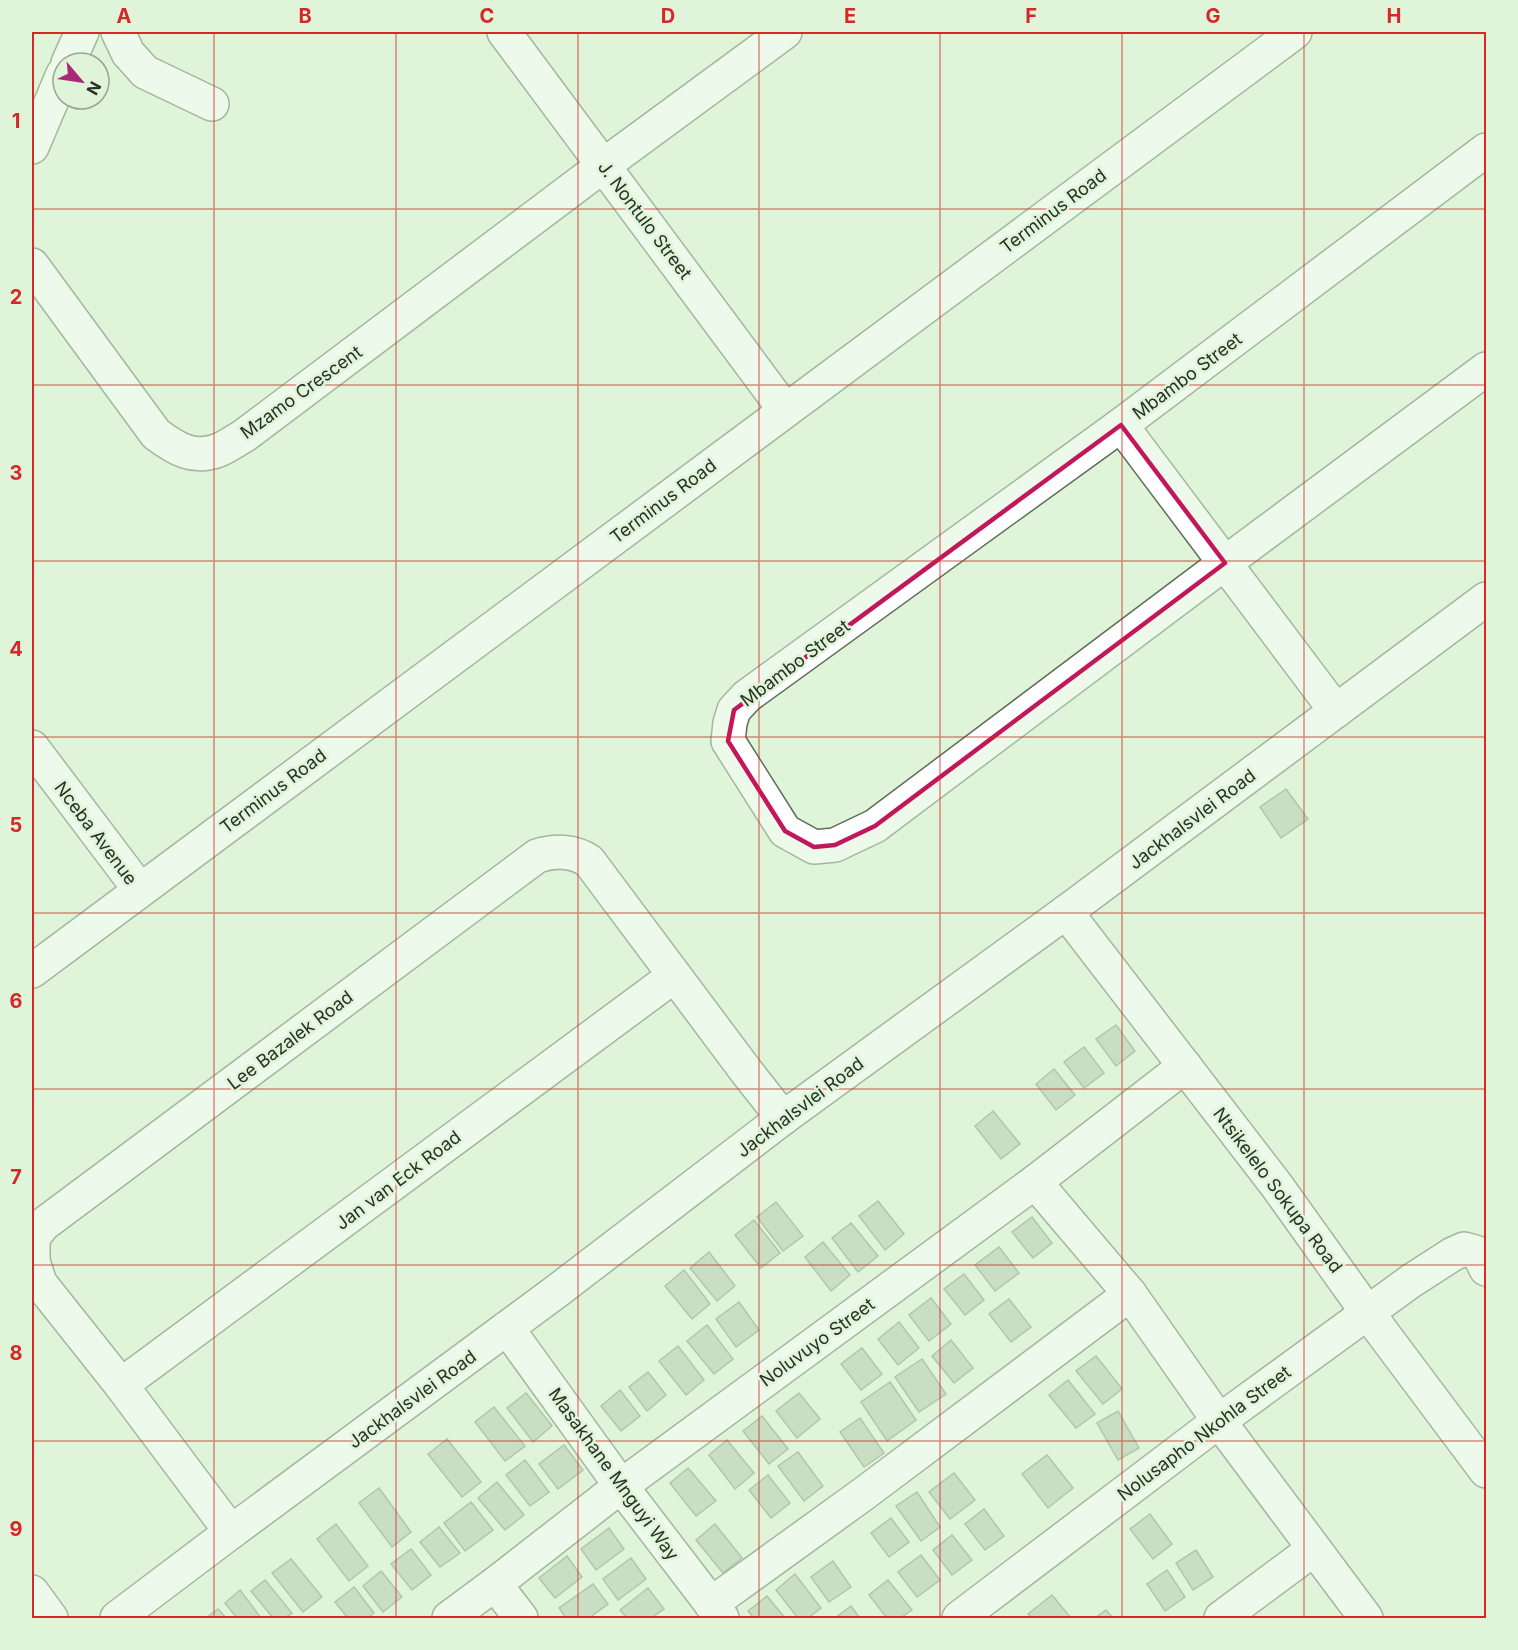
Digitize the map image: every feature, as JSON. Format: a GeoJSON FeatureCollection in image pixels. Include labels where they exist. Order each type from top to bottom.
{"type":"FeatureCollection","features":[{"type":"Feature","properties":{"kind":"street"},"geometry":{"type":"LineString","coordinates":[[73,51],[82,32]]}},
{"type":"Feature","properties":{"kind":"street"},"geometry":{"type":"LineString","coordinates":[[118,32],[128,53],[145,72],[212,104]]}},
{"type":"Feature","properties":{"kind":"street","name":"J. Nontulo Street"},"geometry":{"type":"LineString","coordinates":[[504,32],[785,410]]}},
{"type":"Feature","properties":{"kind":"street","name":"Mzamo Crescent"},"geometry":{"type":"LineString","coordinates":[[32,265],[156,434],[174,448],[195,454],[219,450],[245,435],[603,165],[785,32]]}},
{"type":"Feature","properties":{"kind":"street","name":"Terminus Road"},"geometry":{"type":"LineString","coordinates":[[32,970],[1295,32]]}},
{"type":"Feature","properties":{"kind":"street"},"geometry":{"type":"LineString","coordinates":[[32,147],[51,102]]}},
{"type":"Feature","properties":{"kind":"street","name":"Mbambo Street"},"geometry":{"type":"LineString","coordinates":[[1486,150],[1121,425],[747,696],[734,710],[728,741],[785,831],[814,847],[836,845],[874,826],[1486,369]]}},
{"type":"Feature","properties":{"kind":"street"},"geometry":{"type":"LineString","coordinates":[[1121,425],[1336,711]]}},
{"type":"Feature","properties":{"kind":"street","name":"Jackhalsvlei Road"},"geometry":{"type":"LineString","coordinates":[[117,1618],[507,1328],[783,1118],[1066,912],[1486,599]]}},
{"type":"Feature","properties":{"kind":"street","name":"Nceba Avenue"},"geometry":{"type":"LineString","coordinates":[[32,747],[140,890]]}},
{"type":"Feature","properties":{"kind":"street","name":"Lee Bazalek Road"},"geometry":{"type":"LineString","coordinates":[[231,1532],[121,1385],[40,1283],[32,1254],[34,1236],[44,1224],[518,870],[537,856],[546,853],[569,853],[589,861],[783,1118]]}},
{"type":"Feature","properties":{"kind":"street","name":"Ntsikelelo Sokupa Road"},"geometry":{"type":"LineString","coordinates":[[1066,912],[1277,1186],[1367,1312],[1486,1471]]}},
{"type":"Feature","properties":{"kind":"street","name":"Jan van Eck Road"},"geometry":{"type":"LineString","coordinates":[[121,1385],[674,976]]}},
{"type":"Feature","properties":{"kind":"street","name":"Noluvuyo Street"},"geometry":{"type":"LineString","coordinates":[[450,1618],[621,1486],[1035,1182],[1185,1066]]}},
{"type":"Feature","properties":{"kind":"street"},"geometry":{"type":"LineString","coordinates":[[1035,1182],[1130,1294],[1219,1421],[1366,1618]]}},
{"type":"Feature","properties":{"kind":"street","name":"Nolusapho Nkohla Street"},"geometry":{"type":"LineString","coordinates":[[959,1618],[1219,1421],[1411,1281],[1464,1249],[1479,1255],[1486,1269]]}},
{"type":"Feature","properties":{"kind":"street"},"geometry":{"type":"LineString","coordinates":[[716,1611],[862,1495],[1130,1294]]}},
{"type":"Feature","properties":{"kind":"street","name":"Masakhane Mnguyi Way"},"geometry":{"type":"LineString","coordinates":[[507,1328],[621,1486],[716,1611]]}},
{"type":"Feature","properties":{"kind":"street"},"geometry":{"type":"LineString","coordinates":[[1221,1618],[1314,1549]]}},
{"type":"Feature","properties":{"kind":"street"},"geometry":{"type":"LineString","coordinates":[[495,1584],[521,1618]]}},
{"type":"Feature","properties":{"kind":"street"},"geometry":{"type":"LineString","coordinates":[[32,1592],[51,1618]]}},
{"type":"Feature","properties":{"kind":"highlighted area"},"geometry":{"type":"Polygon","coordinates":[[[1121,425],[1225,563],[875,826],[835,845],[814,847],[785,831],[728,741],[734,710],[1121,425]]]}},
{"type":"Feature","properties":{"kind":"building"},"geometry":{"type":"Polygon","coordinates":[[[1286,789],[1308,819],[1281,838],[1260,807],[1286,789]]]}},
{"type":"Feature","properties":{"kind":"building"},"geometry":{"type":"Polygon","coordinates":[[[1116,1025],[1135,1051],[1116,1066],[1096,1039],[1116,1025]]]}},
{"type":"Feature","properties":{"kind":"building"},"geometry":{"type":"Polygon","coordinates":[[[1084,1047],[1104,1073],[1084,1088],[1064,1062],[1084,1047]]]}},
{"type":"Feature","properties":{"kind":"building"},"geometry":{"type":"Polygon","coordinates":[[[1054,1069],[1075,1095],[1056,1110],[1036,1084],[1054,1069]]]}},
{"type":"Feature","properties":{"kind":"building"},"geometry":{"type":"Polygon","coordinates":[[[993,1111],[1020,1144],[1001,1159],[975,1126],[993,1111]]]}},
{"type":"Feature","properties":{"kind":"building"},"geometry":{"type":"Polygon","coordinates":[[[878,1201],[904,1234],[885,1250],[859,1216],[878,1201]]]}},
{"type":"Feature","properties":{"kind":"building"},"geometry":{"type":"Polygon","coordinates":[[[776,1202],[803,1236],[783,1251],[757,1217],[776,1202]]]}},
{"type":"Feature","properties":{"kind":"building"},"geometry":{"type":"Polygon","coordinates":[[[1032,1217],[1052,1243],[1033,1258],[1012,1232],[1032,1217]]]}},
{"type":"Feature","properties":{"kind":"building"},"geometry":{"type":"Polygon","coordinates":[[[754,1220],[780,1253],[761,1268],[735,1235],[754,1220]]]}},
{"type":"Feature","properties":{"kind":"building"},"geometry":{"type":"Polygon","coordinates":[[[851,1223],[878,1256],[858,1272],[832,1238],[851,1223]]]}},
{"type":"Feature","properties":{"kind":"building"},"geometry":{"type":"Polygon","coordinates":[[[823,1242],[850,1275],[831,1291],[805,1257],[823,1242]]]}},
{"type":"Feature","properties":{"kind":"building"},"geometry":{"type":"Polygon","coordinates":[[[999,1247],[1019,1273],[995,1291],[975,1265],[999,1247]]]}},
{"type":"Feature","properties":{"kind":"building"},"geometry":{"type":"Polygon","coordinates":[[[709,1252],[735,1286],[717,1301],[690,1268],[709,1252]]]}},
{"type":"Feature","properties":{"kind":"building"},"geometry":{"type":"Polygon","coordinates":[[[684,1270],[710,1304],[692,1319],[665,1286],[684,1270]]]}},
{"type":"Feature","properties":{"kind":"building"},"geometry":{"type":"Polygon","coordinates":[[[964,1274],[984,1300],[965,1315],[944,1289],[964,1274]]]}},
{"type":"Feature","properties":{"kind":"building"},"geometry":{"type":"Polygon","coordinates":[[[931,1298],[951,1324],[929,1341],[909,1315],[931,1298]]]}},
{"type":"Feature","properties":{"kind":"building"},"geometry":{"type":"Polygon","coordinates":[[[1009,1299],[1031,1327],[1011,1342],[989,1314],[1009,1299]]]}},
{"type":"Feature","properties":{"kind":"building"},"geometry":{"type":"Polygon","coordinates":[[[739,1302],[759,1330],[736,1347],[716,1319],[739,1302]]]}},
{"type":"Feature","properties":{"kind":"building"},"geometry":{"type":"Polygon","coordinates":[[[899,1322],[919,1348],[898,1365],[878,1339],[899,1322]]]}},
{"type":"Feature","properties":{"kind":"building"},"geometry":{"type":"Polygon","coordinates":[[[707,1325],[733,1359],[714,1374],[687,1341],[707,1325]]]}},
{"type":"Feature","properties":{"kind":"building"},"geometry":{"type":"Polygon","coordinates":[[[951,1340],[973,1368],[954,1383],[932,1356],[951,1340]]]}},
{"type":"Feature","properties":{"kind":"building"},"geometry":{"type":"Polygon","coordinates":[[[678,1346],[704,1380],[686,1395],[659,1361],[678,1346]]]}},
{"type":"Feature","properties":{"kind":"building"},"geometry":{"type":"Polygon","coordinates":[[[862,1348],[882,1374],[861,1390],[841,1364],[862,1348]]]}},
{"type":"Feature","properties":{"kind":"building"},"geometry":{"type":"Polygon","coordinates":[[[1096,1356],[1122,1389],[1103,1404],[1076,1371],[1096,1356]]]}},
{"type":"Feature","properties":{"kind":"building"},"geometry":{"type":"Polygon","coordinates":[[[922,1359],[946,1394],[919,1412],[895,1377],[922,1359]]]}},
{"type":"Feature","properties":{"kind":"building"},"geometry":{"type":"Polygon","coordinates":[[[648,1372],[666,1395],[647,1411],[629,1387],[648,1372]]]}},
{"type":"Feature","properties":{"kind":"building"},"geometry":{"type":"Polygon","coordinates":[[[1068,1380],[1095,1414],[1076,1428],[1049,1395],[1068,1380]]]}},
{"type":"Feature","properties":{"kind":"building"},"geometry":{"type":"Polygon","coordinates":[[[890,1382],[916,1420],[887,1441],[861,1402],[890,1382]]]}},
{"type":"Feature","properties":{"kind":"building"},"geometry":{"type":"Polygon","coordinates":[[[620,1390],[640,1416],[621,1431],[601,1406],[620,1390]]]}},
{"type":"Feature","properties":{"kind":"building"},"geometry":{"type":"Polygon","coordinates":[[[526,1393],[552,1426],[533,1442],[507,1408],[526,1393]]]}},
{"type":"Feature","properties":{"kind":"building"},"geometry":{"type":"Polygon","coordinates":[[[799,1393],[820,1419],[797,1438],[776,1411],[799,1393]]]}},
{"type":"Feature","properties":{"kind":"building"},"geometry":{"type":"Polygon","coordinates":[[[494,1407],[525,1446],[505,1461],[475,1422],[494,1407]]]}},
{"type":"Feature","properties":{"kind":"building"},"geometry":{"type":"Polygon","coordinates":[[[1118,1411],[1139,1448],[1118,1460],[1097,1423],[1118,1411]]]}},
{"type":"Feature","properties":{"kind":"building"},"geometry":{"type":"Polygon","coordinates":[[[762,1416],[788,1449],[769,1464],[743,1431],[762,1416]]]}},
{"type":"Feature","properties":{"kind":"building"},"geometry":{"type":"Polygon","coordinates":[[[860,1418],[884,1453],[864,1467],[840,1432],[860,1418]]]}},
{"type":"Feature","properties":{"kind":"building"},"geometry":{"type":"Polygon","coordinates":[[[447,1439],[481,1482],[462,1497],[428,1454],[447,1439]]]}},
{"type":"Feature","properties":{"kind":"building"},"geometry":{"type":"Polygon","coordinates":[[[727,1440],[754,1473],[735,1489],[709,1455],[727,1440]]]}},
{"type":"Feature","properties":{"kind":"building"},"geometry":{"type":"Polygon","coordinates":[[[564,1445],[583,1470],[558,1489],[539,1464],[564,1445]]]}},
{"type":"Feature","properties":{"kind":"building"},"geometry":{"type":"Polygon","coordinates":[[[798,1452],[823,1486],[804,1501],[778,1466],[798,1452]]]}},
{"type":"Feature","properties":{"kind":"building"},"geometry":{"type":"Polygon","coordinates":[[[1047,1455],[1073,1488],[1048,1508],[1022,1474],[1047,1455]]]}},
{"type":"Feature","properties":{"kind":"building"},"geometry":{"type":"Polygon","coordinates":[[[525,1460],[549,1492],[530,1506],[506,1475],[525,1460]]]}},
{"type":"Feature","properties":{"kind":"building"},"geometry":{"type":"Polygon","coordinates":[[[688,1468],[716,1501],[696,1516],[670,1483],[688,1468]]]}},
{"type":"Feature","properties":{"kind":"building"},"geometry":{"type":"Polygon","coordinates":[[[954,1473],[975,1500],[950,1519],[929,1492],[954,1473]]]}},
{"type":"Feature","properties":{"kind":"building"},"geometry":{"type":"Polygon","coordinates":[[[768,1475],[790,1503],[771,1518],[749,1490],[768,1475]]]}},
{"type":"Feature","properties":{"kind":"building"},"geometry":{"type":"Polygon","coordinates":[[[497,1482],[524,1515],[505,1530],[478,1498],[497,1482]]]}},
{"type":"Feature","properties":{"kind":"building"},"geometry":{"type":"Polygon","coordinates":[[[379,1488],[411,1532],[392,1547],[359,1503],[379,1488]]]}},
{"type":"Feature","properties":{"kind":"building"},"geometry":{"type":"Polygon","coordinates":[[[917,1492],[940,1527],[921,1541],[896,1506],[917,1492]]]}},
{"type":"Feature","properties":{"kind":"building"},"geometry":{"type":"Polygon","coordinates":[[[471,1502],[493,1530],[465,1551],[444,1523],[471,1502]]]}},
{"type":"Feature","properties":{"kind":"building"},"geometry":{"type":"Polygon","coordinates":[[[984,1509],[1004,1536],[985,1550],[965,1524],[984,1509]]]}},
{"type":"Feature","properties":{"kind":"building"},"geometry":{"type":"Polygon","coordinates":[[[1150,1514],[1172,1544],[1153,1559],[1130,1529],[1150,1514]]]}},
{"type":"Feature","properties":{"kind":"building"},"geometry":{"type":"Polygon","coordinates":[[[891,1518],[909,1542],[889,1557],[871,1533],[891,1518]]]}},
{"type":"Feature","properties":{"kind":"building"},"geometry":{"type":"Polygon","coordinates":[[[336,1524],[368,1566],[349,1581],[317,1539],[336,1524]]]}},
{"type":"Feature","properties":{"kind":"building"},"geometry":{"type":"Polygon","coordinates":[[[715,1524],[742,1558],[723,1573],[696,1540],[715,1524]]]}},
{"type":"Feature","properties":{"kind":"building"},"geometry":{"type":"Polygon","coordinates":[[[439,1527],[460,1553],[440,1567],[420,1542],[439,1527]]]}},
{"type":"Feature","properties":{"kind":"building"},"geometry":{"type":"Polygon","coordinates":[[[609,1528],[624,1549],[596,1570],[581,1549],[609,1528]]]}},
{"type":"Feature","properties":{"kind":"building"},"geometry":{"type":"Polygon","coordinates":[[[952,1535],[972,1560],[952,1575],[933,1550],[952,1535]]]}},
{"type":"Feature","properties":{"kind":"building"},"geometry":{"type":"Polygon","coordinates":[[[411,1549],[431,1575],[412,1590],[391,1564],[411,1549]]]}},
{"type":"Feature","properties":{"kind":"building"},"geometry":{"type":"Polygon","coordinates":[[[1196,1550],[1213,1577],[1193,1590],[1176,1563],[1196,1550]]]}},
{"type":"Feature","properties":{"kind":"building"},"geometry":{"type":"Polygon","coordinates":[[[921,1555],[940,1580],[917,1597],[898,1572],[921,1555]]]}},
{"type":"Feature","properties":{"kind":"building"},"geometry":{"type":"Polygon","coordinates":[[[567,1556],[582,1577],[555,1598],[539,1578],[567,1556]]]}},
{"type":"Feature","properties":{"kind":"building"},"geometry":{"type":"Polygon","coordinates":[[[631,1558],[646,1579],[618,1600],[603,1579],[631,1558]]]}},
{"type":"Feature","properties":{"kind":"building"},"geometry":{"type":"Polygon","coordinates":[[[291,1559],[322,1597],[303,1612],[272,1573],[291,1559]]]}},
{"type":"Feature","properties":{"kind":"building"},"geometry":{"type":"Polygon","coordinates":[[[833,1561],[851,1587],[829,1602],[811,1577],[833,1561]]]}},
{"type":"Feature","properties":{"kind":"building"},"geometry":{"type":"Polygon","coordinates":[[[1167,1570],[1185,1597],[1165,1611],[1147,1584],[1167,1570]]]}},
{"type":"Feature","properties":{"kind":"building"},"geometry":{"type":"Polygon","coordinates":[[[381,1571],[402,1597],[383,1612],[363,1586],[381,1571]]]}},
{"type":"Feature","properties":{"kind":"building"},"geometry":{"type":"Polygon","coordinates":[[[795,1574],[821,1608],[808,1618],[798,1618],[776,1590],[795,1574]]]}},
{"type":"Feature","properties":{"kind":"building"},"geometry":{"type":"Polygon","coordinates":[[[265,1580],[292,1613],[285,1618],[273,1618],[251,1591],[265,1580]]]}},
{"type":"Feature","properties":{"kind":"building"},"geometry":{"type":"Polygon","coordinates":[[[888,1580],[912,1610],[900,1618],[887,1618],[869,1595],[888,1580]]]}},
{"type":"Feature","properties":{"kind":"building"},"geometry":{"type":"Polygon","coordinates":[[[593,1584],[608,1604],[589,1618],[566,1618],[559,1608],[593,1584]]]}},
{"type":"Feature","properties":{"kind":"building"},"geometry":{"type":"Polygon","coordinates":[[[354,1587],[374,1613],[368,1618],[348,1618],[335,1602],[354,1587]]]}},
{"type":"Feature","properties":{"kind":"building"},"geometry":{"type":"Polygon","coordinates":[[[648,1588],[664,1609],[651,1618],[627,1618],[620,1610],[648,1588]]]}},
{"type":"Feature","properties":{"kind":"building"},"geometry":{"type":"Polygon","coordinates":[[[240,1590],[261,1618],[237,1618],[225,1603],[240,1590]]]}},
{"type":"Feature","properties":{"kind":"building"},"geometry":{"type":"Polygon","coordinates":[[[1052,1595],[1071,1618],[1032,1618],[1028,1614],[1052,1595]]]}},
{"type":"Feature","properties":{"kind":"building"},"geometry":{"type":"Polygon","coordinates":[[[767,1596],[785,1618],[754,1618],[748,1611],[767,1596]]]}},
{"type":"Feature","properties":{"kind":"building"},"geometry":{"type":"Polygon","coordinates":[[[851,1606],[860,1618],[835,1618],[851,1606]]]}},
{"type":"Feature","properties":{"kind":"building"},"geometry":{"type":"Polygon","coordinates":[[[218,1609],[226,1618],[206,1618],[218,1609]]]}},
{"type":"Feature","properties":{"kind":"building"},"geometry":{"type":"Polygon","coordinates":[[[1106,1610],[1113,1618],[1095,1618],[1106,1610]]]}}]}
